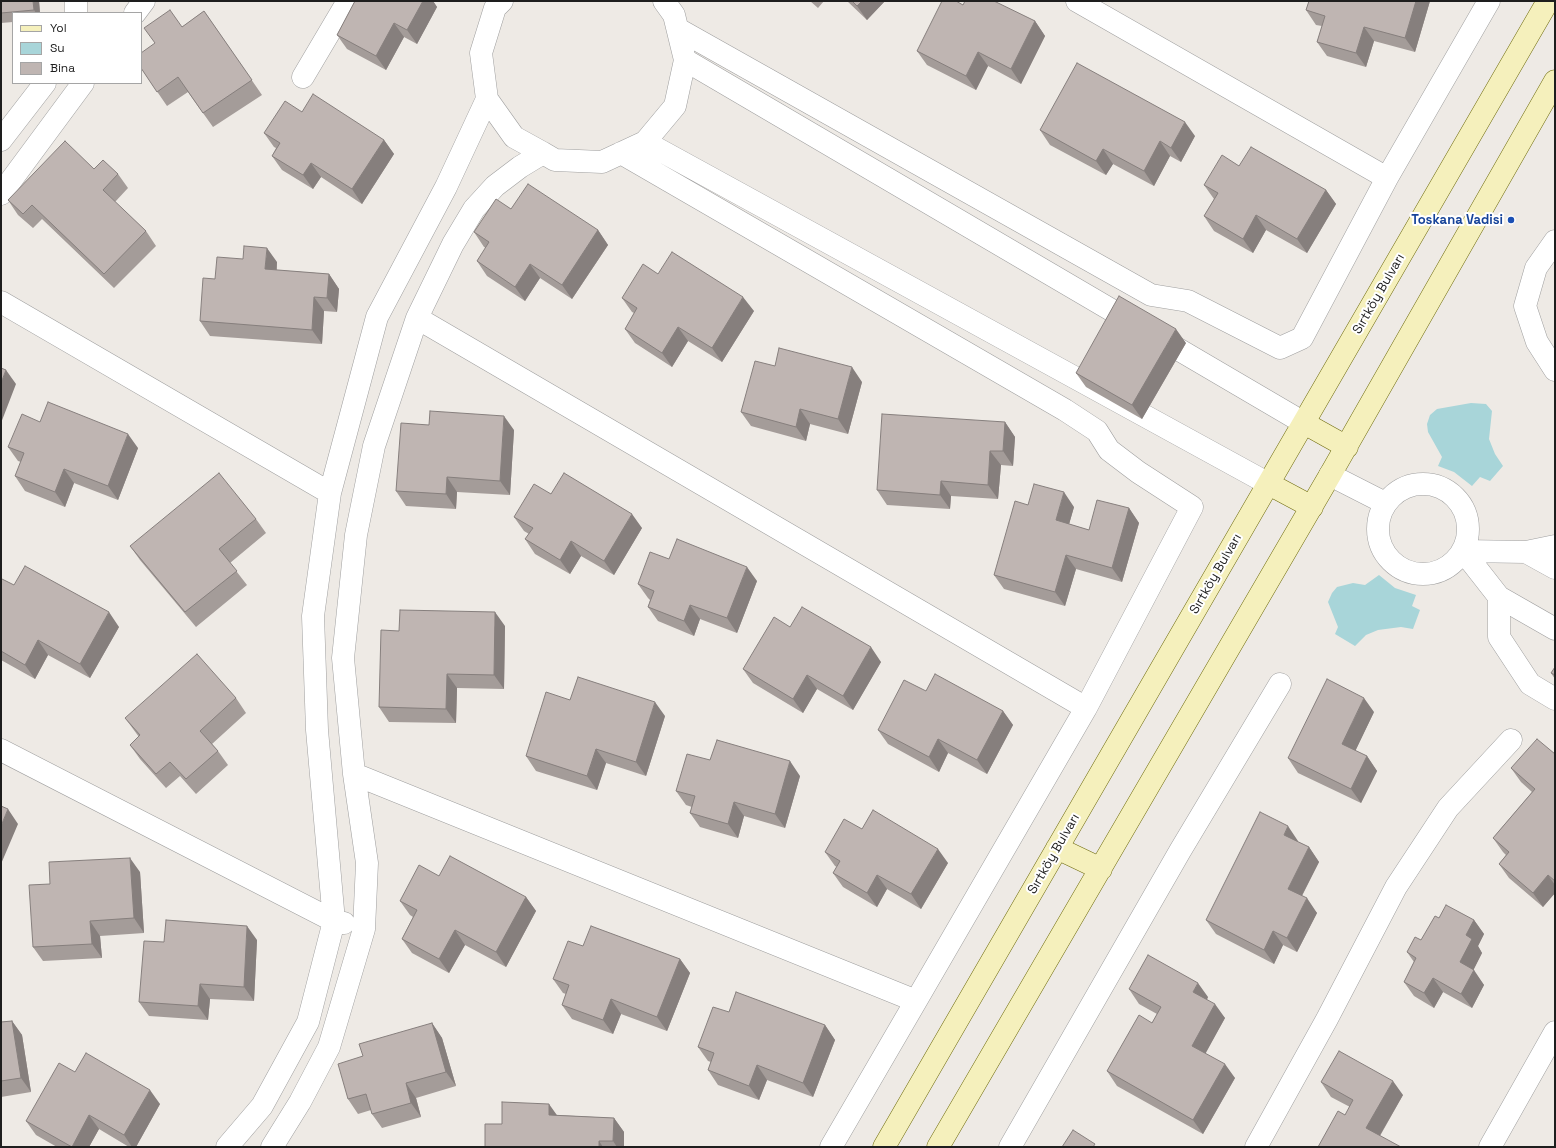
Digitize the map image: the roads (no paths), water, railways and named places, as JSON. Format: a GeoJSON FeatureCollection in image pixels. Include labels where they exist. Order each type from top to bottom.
{"type":"FeatureCollection","features":[{"type":"Feature","properties":{"kind":"main road","name":"Sırtköy Bulvarı"},"geometry":{"type":"LineString","coordinates":[[884,1147],[1548,1]]}},
{"type":"Feature","properties":{"kind":"main road"},"geometry":{"type":"LineString","coordinates":[[938,1147],[1312,507],[1555,81]]}},
{"type":"Feature","properties":{"kind":"main road"},"geometry":{"type":"LineString","coordinates":[[1304,423],[1346,447]]}},
{"type":"Feature","properties":{"kind":"main road"},"geometry":{"type":"LineString","coordinates":[[1269,484],[1312,507]]}},
{"type":"Feature","properties":{"kind":"main road"},"geometry":{"type":"LineString","coordinates":[[1057,848],[1101,869]]}},
{"type":"Feature","properties":{"kind":"street"},"geometry":{"type":"LineString","coordinates":[[76,1],[76,12]]}},
{"type":"Feature","properties":{"kind":"street"},"geometry":{"type":"LineString","coordinates":[[136,12],[144,1]]}},
{"type":"Feature","properties":{"kind":"street"},"geometry":{"type":"LineString","coordinates":[[303,77],[348,1]]}},
{"type":"Feature","properties":{"kind":"street"},"geometry":{"type":"LineString","coordinates":[[502,1],[495,8],[481,53],[487,99],[514,137],[555,160],[602,162],[645,142],[675,106],[685,60],[675,12]]}},
{"type":"Feature","properties":{"kind":"street"},"geometry":{"type":"LineString","coordinates":[[1077,1],[1387,178]]}},
{"type":"Feature","properties":{"kind":"street"},"geometry":{"type":"LineString","coordinates":[[675,12],[1151,295],[1188,302],[1280,348],[1302,338],[1387,178],[1489,1]]}},
{"type":"Feature","properties":{"kind":"street"},"geometry":{"type":"LineString","coordinates":[[685,60],[1304,423]]}},
{"type":"Feature","properties":{"kind":"street"},"geometry":{"type":"LineString","coordinates":[[1,140],[44,84]]}},
{"type":"Feature","properties":{"kind":"street"},"geometry":{"type":"LineString","coordinates":[[1,194],[82,84]]}},
{"type":"Feature","properties":{"kind":"street"},"geometry":{"type":"LineString","coordinates":[[228,1147],[262,1106],[308,1022],[334,920],[317,730],[313,616],[330,493],[377,317],[446,188],[487,99]]}},
{"type":"Feature","properties":{"kind":"street"},"geometry":{"type":"LineString","coordinates":[[645,142],[1269,484]]}},
{"type":"Feature","properties":{"kind":"street"},"geometry":{"type":"LineString","coordinates":[[272,1147],[300,1102],[330,1047],[364,929],[367,863],[354,774],[343,658],[356,535],[374,446],[417,318],[454,244],[474,209],[495,186],[520,167],[543,153]]}},
{"type":"Feature","properties":{"kind":"street"},"geometry":{"type":"LineString","coordinates":[[621,153],[1065,410],[1096,431],[1109,450],[1138,472],[1192,507],[1086,708],[831,1147]]}},
{"type":"Feature","properties":{"kind":"street"},"geometry":{"type":"LineString","coordinates":[[1555,241],[1536,268],[1525,306],[1537,342],[1555,370]]}},
{"type":"Feature","properties":{"kind":"street"},"geometry":{"type":"LineString","coordinates":[[1,302],[330,493]]}},
{"type":"Feature","properties":{"kind":"street"},"geometry":{"type":"LineString","coordinates":[[417,318],[1086,708]]}},
{"type":"Feature","properties":{"kind":"street"},"geometry":{"type":"LineString","coordinates":[[1330,475],[1385,503]]}},
{"type":"Feature","properties":{"kind":"street"},"geometry":{"type":"LineString","coordinates":[[1426,483],[1441,487],[1454,495],[1463,507],[1468,521],[1468,536],[1463,550],[1454,562],[1448,566],[1441,570],[1427,574],[1412,572],[1399,567],[1388,557],[1381,544],[1378,530],[1385,503],[1397,492],[1411,485],[1426,483]]}},
{"type":"Feature","properties":{"kind":"street"},"geometry":{"type":"LineString","coordinates":[[1463,550],[1526,552],[1555,546]]}},
{"type":"Feature","properties":{"kind":"street"},"geometry":{"type":"LineString","coordinates":[[1463,550],[1499,597],[1555,629]]}},
{"type":"Feature","properties":{"kind":"street"},"geometry":{"type":"LineString","coordinates":[[1526,552],[1555,568]]}},
{"type":"Feature","properties":{"kind":"street"},"geometry":{"type":"LineString","coordinates":[[1499,597],[1499,637],[1530,684],[1555,699]]}},
{"type":"Feature","properties":{"kind":"street"},"geometry":{"type":"LineString","coordinates":[[1010,1147],[1180,851],[1280,684]]}},
{"type":"Feature","properties":{"kind":"street"},"geometry":{"type":"LineString","coordinates":[[1256,1147],[1327,1019],[1396,887],[1448,808],[1511,740]]}},
{"type":"Feature","properties":{"kind":"street"},"geometry":{"type":"LineString","coordinates":[[1,750],[334,920],[364,929]]}},
{"type":"Feature","properties":{"kind":"street"},"geometry":{"type":"LineString","coordinates":[[354,774],[916,1001]]}},
{"type":"Feature","properties":{"kind":"street"},"geometry":{"type":"LineString","coordinates":[[1490,1147],[1555,1032]]}},
{"type":"Feature","properties":{"kind":"water"},"geometry":{"type":"Polygon","coordinates":[[[1471,403],[1486,404],[1492,411],[1489,439],[1495,454],[1503,466],[1490,481],[1480,477],[1472,486],[1454,472],[1438,466],[1442,457],[1428,432],[1427,424],[1430,415],[1437,409],[1471,403]]]}},
{"type":"Feature","properties":{"kind":"water"},"geometry":{"type":"Polygon","coordinates":[[[1379,575],[1395,588],[1416,595],[1412,606],[1420,610],[1413,629],[1401,627],[1378,630],[1366,635],[1355,646],[1335,634],[1338,627],[1328,602],[1332,593],[1337,587],[1353,583],[1365,585],[1379,575]]]}},
{"type":"Feature","properties":{"kind":"place","name":"Toskana Vadisi"},"geometry":{"type":"Point","coordinates":[1511,220]}}]}
